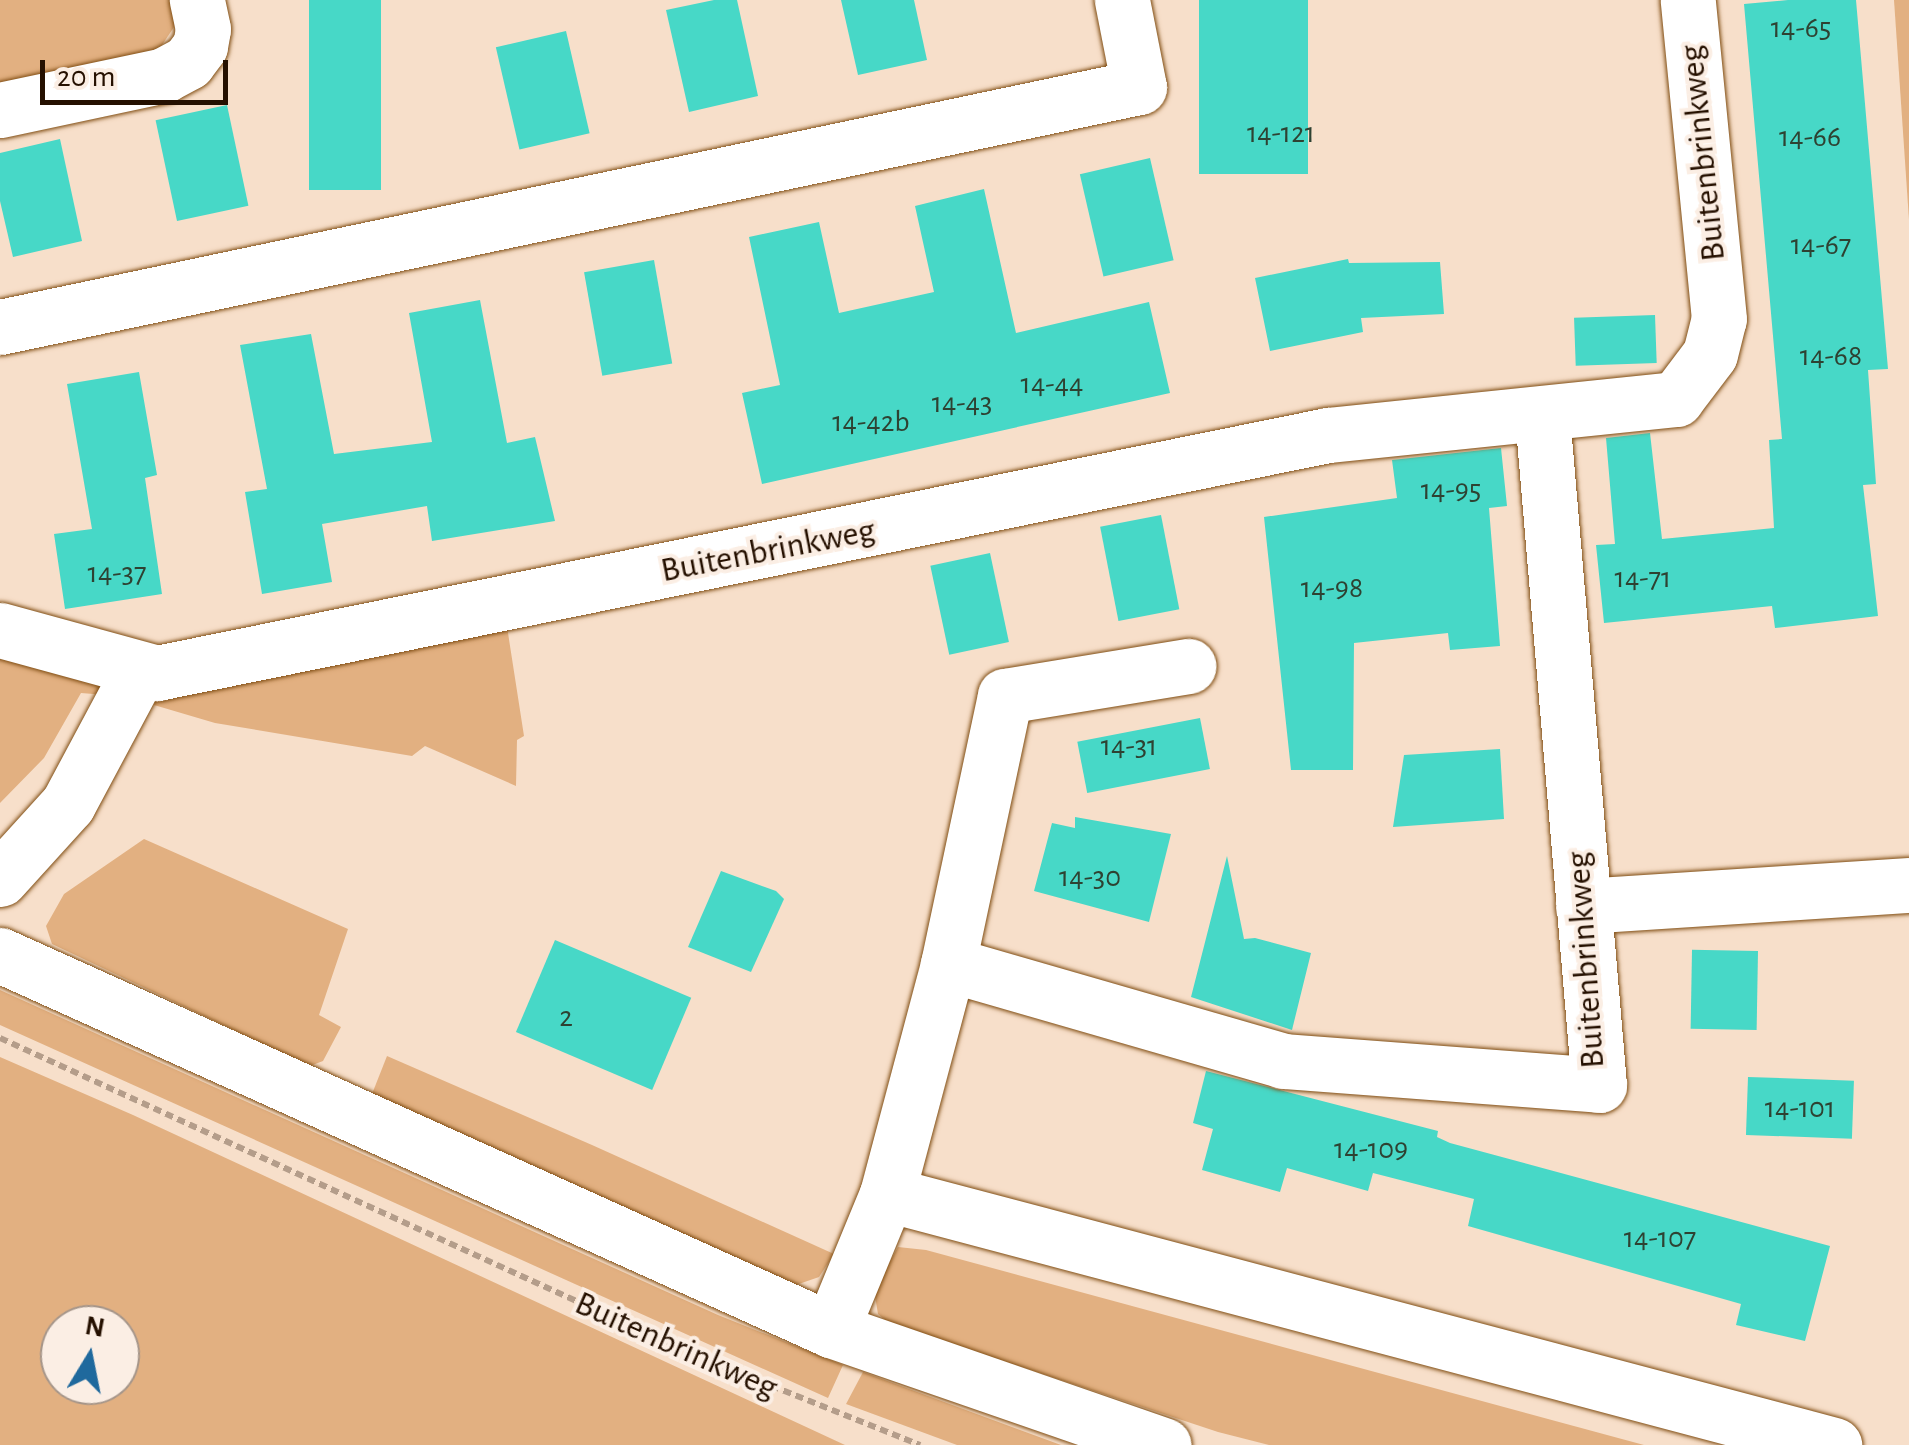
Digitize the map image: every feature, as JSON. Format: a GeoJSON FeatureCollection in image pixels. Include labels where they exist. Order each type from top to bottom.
{"type":"FeatureCollection","features":[{"type":"Feature","properties":{"kind":"main road"},"geometry":{"type":"LineString","coordinates":[[0,110],[164,75],[188,62],[200,46],[203,29],[197,0]]}},
{"type":"Feature","properties":{"kind":"main road"},"geometry":{"type":"LineString","coordinates":[[0,327],[1139,88],[1122,0]]}},
{"type":"Feature","properties":{"kind":"main road","name":"Buitenbrinkweg"},"geometry":{"type":"LineString","coordinates":[[0,630],[158,673],[1328,435],[1676,399],[1710,354],[1719,319],[1688,0]]}},
{"type":"Feature","properties":{"kind":"main road","name":"Buitenbrinkweg"},"geometry":{"type":"LineString","coordinates":[[948,964],[1284,1061],[1598,1085],[1542,415]]}},
{"type":"Feature","properties":{"kind":"main road"},"geometry":{"type":"LineString","coordinates":[[830,1330],[887,1194],[948,964],[1004,696],[1188,666]]}},
{"type":"Feature","properties":{"kind":"main road"},"geometry":{"type":"LineString","coordinates":[[0,879],[68,804],[140,669]]}},
{"type":"Feature","properties":{"kind":"main road"},"geometry":{"type":"LineString","coordinates":[[1583,906],[1909,885]]}},
{"type":"Feature","properties":{"kind":"main road"},"geometry":{"type":"LineString","coordinates":[[0,955],[830,1330],[1164,1445]]}},
{"type":"Feature","properties":{"kind":"main road"},"geometry":{"type":"LineString","coordinates":[[887,1194],[1834,1445]]}},
{"type":"Feature","properties":{"kind":"path","name":"Buitenbrinkweg"},"geometry":{"type":"LineString","coordinates":[[0,1038],[680,1349],[816,1408],[920,1445]]}},
{"type":"Feature","properties":{"kind":"shaded area"},"geometry":{"type":"Polygon","coordinates":[[[0,0],[178,0],[182,15],[158,51],[0,85],[0,0]]]}},
{"type":"Feature","properties":{"kind":"shaded area"},"geometry":{"type":"Polygon","coordinates":[[[1894,0],[1909,0],[1909,220],[1894,0]]]}},
{"type":"Feature","properties":{"kind":"shaded area"},"geometry":{"type":"Polygon","coordinates":[[[506,620],[524,736],[517,740],[516,786],[425,746],[412,756],[215,723],[154,705],[159,687],[506,620]]]}},
{"type":"Feature","properties":{"kind":"shaded area"},"geometry":{"type":"Polygon","coordinates":[[[0,646],[110,674],[106,695],[81,693],[44,758],[0,803],[0,646]]]}},
{"type":"Feature","properties":{"kind":"shaded area"},"geometry":{"type":"Polygon","coordinates":[[[144,839],[348,929],[319,1015],[341,1027],[323,1061],[310,1066],[52,944],[46,926],[64,894],[144,839]]]}},
{"type":"Feature","properties":{"kind":"shaded area"},"geometry":{"type":"Polygon","coordinates":[[[0,990],[718,1315],[843,1365],[828,1398],[0,1025],[0,990]]]}},
{"type":"Feature","properties":{"kind":"shaded area"},"geometry":{"type":"Polygon","coordinates":[[[387,1056],[834,1254],[819,1277],[793,1286],[372,1094],[387,1056]]]}},
{"type":"Feature","properties":{"kind":"shaded area"},"geometry":{"type":"Polygon","coordinates":[[[0,1057],[133,1115],[845,1445],[0,1445],[0,1057]]]}},
{"type":"Feature","properties":{"kind":"shaded area"},"geometry":{"type":"Polygon","coordinates":[[[898,1247],[926,1250],[1644,1445],[1269,1445],[1218,1432],[889,1323],[878,1314],[874,1290],[898,1247]]]}},
{"type":"Feature","properties":{"kind":"shaded area"},"geometry":{"type":"Polygon","coordinates":[[[863,1372],[1061,1445],[957,1445],[846,1404],[863,1372]]]}},
{"type":"Feature","properties":{"kind":"building"},"geometry":{"type":"Polygon","coordinates":[[[309,0],[381,0],[381,190],[309,190],[309,0]]]}},
{"type":"Feature","properties":{"kind":"building"},"geometry":{"type":"Polygon","coordinates":[[[714,0],[737,0],[758,96],[689,112],[666,10],[714,0]]]}},
{"type":"Feature","properties":{"kind":"building"},"geometry":{"type":"Polygon","coordinates":[[[841,0],[914,0],[927,60],[858,75],[841,0]]]}},
{"type":"Feature","properties":{"kind":"building"},"geometry":{"type":"Polygon","coordinates":[[[1199,0],[1308,0],[1308,174],[1199,174],[1199,0]]]}},
{"type":"Feature","properties":{"kind":"building"},"geometry":{"type":"Polygon","coordinates":[[[1856,0],[1888,369],[1868,370],[1876,484],[1863,485],[1878,616],[1775,628],[1772,606],[1604,623],[1596,545],[1615,544],[1606,438],[1650,433],[1662,539],[1774,528],[1769,440],[1782,439],[1744,4],[1856,0]]]}},
{"type":"Feature","properties":{"kind":"building"},"geometry":{"type":"Polygon","coordinates":[[[566,31],[590,133],[519,150],[496,47],[566,31]]]}},
{"type":"Feature","properties":{"kind":"building"},"geometry":{"type":"Polygon","coordinates":[[[227,105],[248,206],[177,221],[156,120],[227,105]]]}},
{"type":"Feature","properties":{"kind":"building"},"geometry":{"type":"Polygon","coordinates":[[[60,139],[82,241],[13,257],[0,201],[0,153],[60,139]]]}},
{"type":"Feature","properties":{"kind":"building"},"geometry":{"type":"Polygon","coordinates":[[[1150,158],[1174,260],[1103,277],[1080,174],[1150,158]]]}},
{"type":"Feature","properties":{"kind":"building"},"geometry":{"type":"Polygon","coordinates":[[[984,189],[1016,333],[1149,302],[1170,393],[762,484],[742,393],[780,385],[749,237],[819,222],[839,313],[934,292],[915,206],[984,189]]]}},
{"type":"Feature","properties":{"kind":"building"},"geometry":{"type":"Polygon","coordinates":[[[1348,259],[1349,263],[1440,262],[1444,314],[1361,318],[1363,332],[1270,351],[1255,278],[1348,259]]]}},
{"type":"Feature","properties":{"kind":"building"},"geometry":{"type":"Polygon","coordinates":[[[654,260],[672,363],[602,376],[584,272],[654,260]]]}},
{"type":"Feature","properties":{"kind":"building"},"geometry":{"type":"Polygon","coordinates":[[[480,300],[507,443],[535,437],[555,521],[432,541],[427,506],[322,524],[332,582],[262,594],[245,492],[267,489],[240,345],[311,334],[334,454],[432,442],[409,313],[480,300]]]}},
{"type":"Feature","properties":{"kind":"building"},"geometry":{"type":"Polygon","coordinates":[[[1655,315],[1657,363],[1576,366],[1574,318],[1655,315]]]}},
{"type":"Feature","properties":{"kind":"building"},"geometry":{"type":"Polygon","coordinates":[[[139,372],[157,475],[145,478],[162,594],[65,609],[54,534],[92,529],[67,384],[139,372]]]}},
{"type":"Feature","properties":{"kind":"building"},"geometry":{"type":"Polygon","coordinates":[[[1501,448],[1507,506],[1489,508],[1500,646],[1450,650],[1448,633],[1354,643],[1353,770],[1291,770],[1264,517],[1397,498],[1392,460],[1501,448]]]}},
{"type":"Feature","properties":{"kind":"building"},"geometry":{"type":"Polygon","coordinates":[[[1161,515],[1179,609],[1118,621],[1100,527],[1161,515]]]}},
{"type":"Feature","properties":{"kind":"building"},"geometry":{"type":"Polygon","coordinates":[[[990,553],[1009,642],[949,655],[930,566],[990,553]]]}},
{"type":"Feature","properties":{"kind":"building"},"geometry":{"type":"Polygon","coordinates":[[[1200,718],[1210,769],[1087,793],[1077,742],[1200,718]]]}},
{"type":"Feature","properties":{"kind":"building"},"geometry":{"type":"Polygon","coordinates":[[[1500,749],[1504,819],[1393,827],[1404,755],[1500,749]]]}},
{"type":"Feature","properties":{"kind":"building"},"geometry":{"type":"Polygon","coordinates":[[[1075,817],[1171,834],[1149,922],[1034,891],[1052,823],[1075,828],[1075,817]]]}},
{"type":"Feature","properties":{"kind":"building"},"geometry":{"type":"Polygon","coordinates":[[[1227,856],[1244,939],[1255,938],[1311,953],[1292,1030],[1191,997],[1227,856]]]}},
{"type":"Feature","properties":{"kind":"building"},"geometry":{"type":"Polygon","coordinates":[[[721,871],[776,891],[784,899],[751,972],[688,947],[721,871]]]}},
{"type":"Feature","properties":{"kind":"building"},"geometry":{"type":"Polygon","coordinates":[[[555,940],[691,998],[652,1090],[516,1032],[555,940]]]}},
{"type":"Feature","properties":{"kind":"building"},"geometry":{"type":"Polygon","coordinates":[[[1692,950],[1758,951],[1757,1030],[1691,1029],[1692,950]]]}},
{"type":"Feature","properties":{"kind":"building"},"geometry":{"type":"Polygon","coordinates":[[[1206,1071],[1438,1131],[1437,1137],[1450,1143],[1830,1246],[1805,1341],[1736,1325],[1741,1304],[1468,1226],[1474,1199],[1373,1173],[1368,1191],[1287,1168],[1280,1192],[1202,1170],[1213,1129],[1193,1123],[1206,1071]]]}},
{"type":"Feature","properties":{"kind":"building"},"geometry":{"type":"Polygon","coordinates":[[[1748,1077],[1854,1081],[1852,1139],[1746,1135],[1748,1077]]]}}]}
